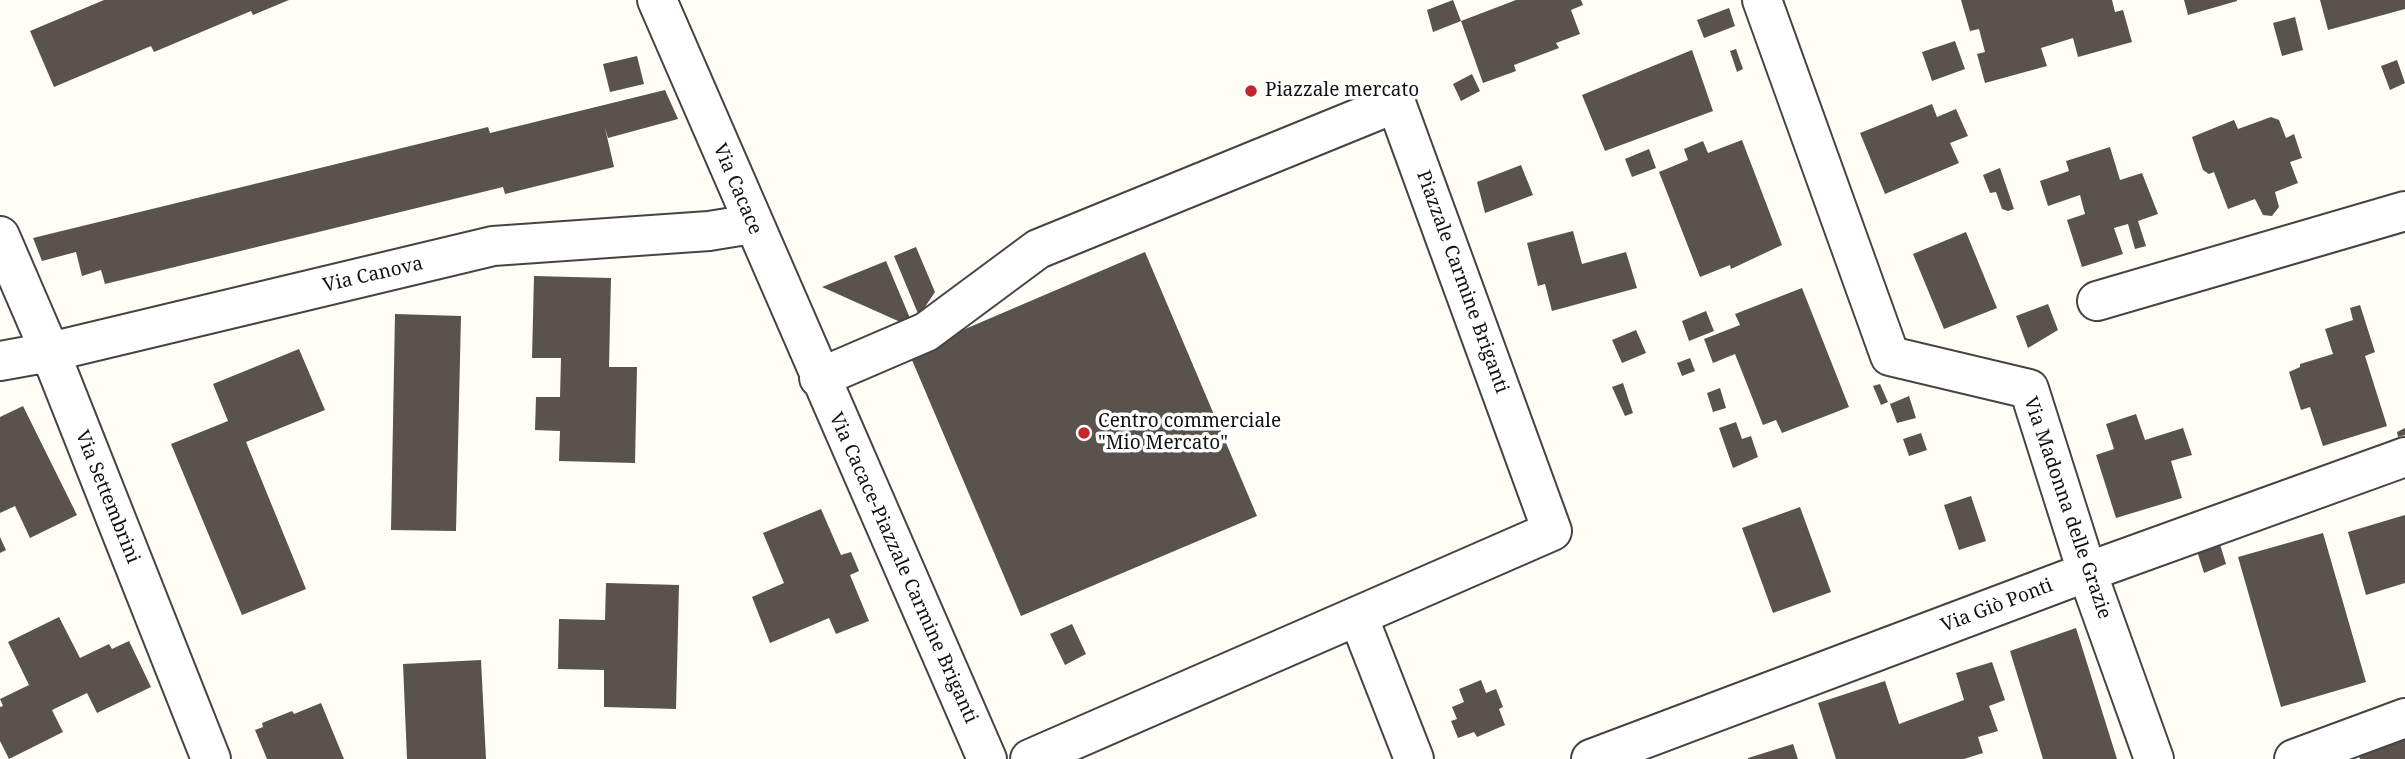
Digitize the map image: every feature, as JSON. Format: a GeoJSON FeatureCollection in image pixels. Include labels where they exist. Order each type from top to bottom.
{"type":"FeatureCollection","features":[{"type":"Feature","properties":{"kind":"street","name":"Via Cacace"},"geometry":{"type":"LineString","coordinates":[[657,0],[819,377]]}},
{"type":"Feature","properties":{"kind":"street","name":"Via Madonna delle Grazie"},"geometry":{"type":"LineString","coordinates":[[1762,0],[1890,356],[2029,389],[2087,572],[2154,759]]}},
{"type":"Feature","properties":{"kind":"street","name":"Piazzale Carmine Briganti"},"geometry":{"type":"LineString","coordinates":[[819,377],[926,332],[1038,248],[1396,103],[1552,531],[1030,759]]}},
{"type":"Feature","properties":{"kind":"street"},"geometry":{"type":"LineString","coordinates":[[2097,301],[2405,211]]}},
{"type":"Feature","properties":{"kind":"street","name":"Via Canova"},"geometry":{"type":"LineString","coordinates":[[0,361],[50,352],[493,246],[709,231],[752,224]]}},
{"type":"Feature","properties":{"kind":"street","name":"Via Settembrini"},"geometry":{"type":"LineString","coordinates":[[0,236],[50,352],[211,759]]}},
{"type":"Feature","properties":{"kind":"street","name":"Via Cacace-Piazzale Carmine Briganti"},"geometry":{"type":"LineString","coordinates":[[819,377],[987,759]]}},
{"type":"Feature","properties":{"kind":"street","name":"Via Giò Ponti"},"geometry":{"type":"LineString","coordinates":[[1591,759],[2087,572],[2405,457]]}},
{"type":"Feature","properties":{"kind":"street"},"geometry":{"type":"LineString","coordinates":[[1358,616],[1414,759]]}},
{"type":"Feature","properties":{"kind":"street"},"geometry":{"type":"LineString","coordinates":[[2294,759],[2405,718]]}},
{"type":"Feature","properties":{"kind":"building"},"geometry":{"type":"Polygon","coordinates":[[[104,0],[289,0],[253,15],[251,11],[154,52],[151,46],[54,87],[30,31],[104,0]]]}},
{"type":"Feature","properties":{"kind":"building"},"geometry":{"type":"Polygon","coordinates":[[[1453,0],[1461,21],[1433,32],[1427,10],[1453,0]]]}},
{"type":"Feature","properties":{"kind":"building"},"geometry":{"type":"Polygon","coordinates":[[[1516,0],[1581,0],[1583,5],[1571,10],[1580,34],[1556,43],[1559,48],[1514,65],[1516,71],[1483,83],[1461,21],[1516,0]]]}},
{"type":"Feature","properties":{"kind":"building"},"geometry":{"type":"Polygon","coordinates":[[[1961,0],[2112,0],[2115,12],[2123,10],[2132,42],[2078,57],[2073,38],[2041,48],[2047,66],[1985,83],[1977,54],[1985,52],[1979,29],[1970,31],[1961,0]]]}},
{"type":"Feature","properties":{"kind":"building"},"geometry":{"type":"Polygon","coordinates":[[[2184,0],[2237,0],[2237,1],[2188,15],[2184,0]]]}},
{"type":"Feature","properties":{"kind":"building"},"geometry":{"type":"Polygon","coordinates":[[[2320,0],[2405,0],[2405,9],[2328,30],[2320,0]]]}},
{"type":"Feature","properties":{"kind":"building"},"geometry":{"type":"Polygon","coordinates":[[[1729,8],[1735,26],[1704,38],[1697,20],[1729,8]]]}},
{"type":"Feature","properties":{"kind":"building"},"geometry":{"type":"Polygon","coordinates":[[[2295,17],[2303,50],[2282,56],[2273,23],[2295,17]]]}},
{"type":"Feature","properties":{"kind":"building"},"geometry":{"type":"Polygon","coordinates":[[[1955,41],[1965,69],[1932,81],[1922,52],[1955,41]]]}},
{"type":"Feature","properties":{"kind":"building"},"geometry":{"type":"Polygon","coordinates":[[[1736,49],[1743,69],[1737,72],[1730,51],[1736,49]]]}},
{"type":"Feature","properties":{"kind":"building"},"geometry":{"type":"Polygon","coordinates":[[[1692,50],[1713,111],[1605,151],[1582,95],[1692,50]]]}},
{"type":"Feature","properties":{"kind":"building"},"geometry":{"type":"Polygon","coordinates":[[[637,56],[644,84],[610,92],[603,64],[637,56]]]}},
{"type":"Feature","properties":{"kind":"building"},"geometry":{"type":"Polygon","coordinates":[[[2397,60],[2405,83],[2390,90],[2381,66],[2397,60]]]}},
{"type":"Feature","properties":{"kind":"building"},"geometry":{"type":"Polygon","coordinates":[[[1472,74],[1480,91],[1461,101],[1453,84],[1472,74]]]}},
{"type":"Feature","properties":{"kind":"building"},"geometry":{"type":"Polygon","coordinates":[[[665,90],[678,119],[608,138],[605,128],[614,167],[505,194],[503,187],[105,284],[101,270],[82,276],[76,252],[42,261],[33,238],[488,127],[490,133],[665,90]]]}},
{"type":"Feature","properties":{"kind":"building"},"geometry":{"type":"Polygon","coordinates":[[[1932,104],[1937,117],[1956,109],[1968,136],[1950,143],[1959,163],[1885,194],[1860,133],[1932,104]]]}},
{"type":"Feature","properties":{"kind":"building"},"geometry":{"type":"Polygon","coordinates":[[[2271,117],[2279,120],[2286,138],[2294,134],[2302,158],[2290,162],[2298,183],[2275,192],[2279,207],[2272,216],[2263,215],[2255,199],[2228,209],[2214,172],[2209,174],[2203,170],[2192,137],[2234,120],[2238,129],[2271,117]]]}},
{"type":"Feature","properties":{"kind":"building"},"geometry":{"type":"Polygon","coordinates":[[[1742,140],[1782,245],[1731,269],[1730,265],[1700,277],[1659,172],[1688,160],[1684,149],[1703,141],[1708,153],[1742,140]]]}},
{"type":"Feature","properties":{"kind":"building"},"geometry":{"type":"Polygon","coordinates":[[[2110,147],[2120,180],[2142,173],[2158,214],[2138,221],[2146,246],[2135,249],[2128,224],[2114,228],[2123,254],[2082,267],[2067,220],[2085,214],[2080,195],[2048,206],[2040,181],[2069,171],[2066,161],[2110,147]]]}},
{"type":"Feature","properties":{"kind":"building"},"geometry":{"type":"Polygon","coordinates":[[[1649,149],[1656,168],[1632,177],[1625,159],[1649,149]]]}},
{"type":"Feature","properties":{"kind":"building"},"geometry":{"type":"Polygon","coordinates":[[[1521,165],[1533,195],[1485,213],[1477,182],[1521,165]]]}},
{"type":"Feature","properties":{"kind":"building"},"geometry":{"type":"Polygon","coordinates":[[[2000,168],[2014,209],[2008,211],[2002,209],[1996,192],[1990,193],[1983,175],[2000,168]]]}},
{"type":"Feature","properties":{"kind":"building"},"geometry":{"type":"Polygon","coordinates":[[[1573,231],[1582,264],[1626,252],[1637,288],[1552,311],[1545,284],[1538,286],[1527,243],[1573,231]]]}},
{"type":"Feature","properties":{"kind":"building"},"geometry":{"type":"Polygon","coordinates":[[[1966,232],[1997,308],[1944,329],[1913,254],[1966,232]]]}},
{"type":"Feature","properties":{"kind":"building"},"geometry":{"type":"Polygon","coordinates":[[[916,247],[935,292],[919,316],[894,256],[916,247]]]}},
{"type":"Feature","properties":{"kind":"building"},"geometry":{"type":"Polygon","coordinates":[[[1145,252],[1257,516],[1021,616],[909,353],[1145,252]]]}},
{"type":"Feature","properties":{"kind":"building"},"geometry":{"type":"Polygon","coordinates":[[[886,261],[912,323],[907,325],[822,287],[886,261]]]}},
{"type":"Feature","properties":{"kind":"building"},"geometry":{"type":"Polygon","coordinates":[[[534,276],[611,278],[609,367],[637,367],[635,463],[559,461],[560,431],[535,430],[536,397],[560,397],[561,358],[532,358],[534,276]]]}},
{"type":"Feature","properties":{"kind":"building"},"geometry":{"type":"Polygon","coordinates":[[[1802,288],[1849,407],[1782,433],[1776,420],[1763,425],[1735,354],[1713,363],[1704,339],[1740,325],[1735,314],[1802,288]]]}},
{"type":"Feature","properties":{"kind":"building"},"geometry":{"type":"Polygon","coordinates":[[[2048,304],[2058,330],[2028,348],[2016,316],[2048,304]]]}},
{"type":"Feature","properties":{"kind":"building"},"geometry":{"type":"Polygon","coordinates":[[[2360,305],[2375,352],[2365,356],[2387,426],[2323,446],[2310,407],[2301,410],[2289,372],[2300,367],[2300,364],[2333,354],[2325,329],[2353,320],[2350,308],[2360,305]]]}},
{"type":"Feature","properties":{"kind":"building"},"geometry":{"type":"Polygon","coordinates":[[[1706,311],[1714,331],[1689,341],[1682,321],[1706,311]]]}},
{"type":"Feature","properties":{"kind":"building"},"geometry":{"type":"Polygon","coordinates":[[[395,314],[461,316],[456,531],[391,530],[395,314]]]}},
{"type":"Feature","properties":{"kind":"building"},"geometry":{"type":"Polygon","coordinates":[[[1636,330],[1646,353],[1622,363],[1612,340],[1636,330]]]}},
{"type":"Feature","properties":{"kind":"building"},"geometry":{"type":"Polygon","coordinates":[[[299,349],[325,410],[246,442],[306,589],[242,615],[171,444],[228,421],[213,384],[299,349]]]}},
{"type":"Feature","properties":{"kind":"building"},"geometry":{"type":"Polygon","coordinates":[[[1690,358],[1695,371],[1682,376],[1677,363],[1690,358]]]}},
{"type":"Feature","properties":{"kind":"building"},"geometry":{"type":"Polygon","coordinates":[[[1623,383],[1633,413],[1625,416],[1612,387],[1623,383]]]}},
{"type":"Feature","properties":{"kind":"building"},"geometry":{"type":"Polygon","coordinates":[[[1880,384],[1888,402],[1881,405],[1873,386],[1880,384]]]}},
{"type":"Feature","properties":{"kind":"building"},"geometry":{"type":"Polygon","coordinates":[[[1720,388],[1726,408],[1713,412],[1707,393],[1720,388]]]}},
{"type":"Feature","properties":{"kind":"building"},"geometry":{"type":"Polygon","coordinates":[[[1909,396],[1916,418],[1897,423],[1890,404],[1909,396]]]}},
{"type":"Feature","properties":{"kind":"building"},"geometry":{"type":"Polygon","coordinates":[[[23,406],[77,515],[30,538],[15,506],[0,513],[0,417],[23,406]]]}},
{"type":"Feature","properties":{"kind":"building"},"geometry":{"type":"Polygon","coordinates":[[[2136,414],[2145,440],[2183,428],[2192,455],[2171,461],[2182,498],[2116,518],[2096,455],[2114,449],[2106,424],[2136,414]]]}},
{"type":"Feature","properties":{"kind":"building"},"geometry":{"type":"Polygon","coordinates":[[[1736,422],[1742,439],[1751,436],[1758,457],[1733,468],[1719,428],[1736,422]]]}},
{"type":"Feature","properties":{"kind":"building"},"geometry":{"type":"Polygon","coordinates":[[[2405,428],[2405,435],[2398,437],[2397,432],[2405,428]]]}},
{"type":"Feature","properties":{"kind":"building"},"geometry":{"type":"Polygon","coordinates":[[[1921,433],[1927,450],[1909,456],[1903,439],[1921,433]]]}},
{"type":"Feature","properties":{"kind":"building"},"geometry":{"type":"Polygon","coordinates":[[[1971,496],[1986,541],[1959,550],[1944,505],[1971,496]]]}},
{"type":"Feature","properties":{"kind":"building"},"geometry":{"type":"Polygon","coordinates":[[[1800,507],[1831,592],[1773,613],[1742,528],[1800,507]]]}},
{"type":"Feature","properties":{"kind":"building"},"geometry":{"type":"Polygon","coordinates":[[[821,509],[841,555],[851,552],[859,571],[850,575],[869,621],[836,634],[829,618],[770,643],[752,597],[784,583],[763,533],[821,509]]]}},
{"type":"Feature","properties":{"kind":"building"},"geometry":{"type":"Polygon","coordinates":[[[2405,515],[2405,583],[2366,595],[2348,532],[2405,515]]]}},
{"type":"Feature","properties":{"kind":"building"},"geometry":{"type":"Polygon","coordinates":[[[2323,533],[2366,682],[2281,707],[2238,557],[2323,533]]]}},
{"type":"Feature","properties":{"kind":"building"},"geometry":{"type":"Polygon","coordinates":[[[0,537],[6,550],[0,553],[0,537]]]}},
{"type":"Feature","properties":{"kind":"building"},"geometry":{"type":"Polygon","coordinates":[[[2219,541],[2226,564],[2204,573],[2197,551],[2219,541]]]}},
{"type":"Feature","properties":{"kind":"building"},"geometry":{"type":"Polygon","coordinates":[[[606,583],[679,585],[676,709],[604,707],[604,670],[558,669],[559,619],[605,620],[606,583]]]}},
{"type":"Feature","properties":{"kind":"building"},"geometry":{"type":"Polygon","coordinates":[[[59,617],[80,658],[109,644],[112,649],[129,641],[151,687],[97,713],[87,693],[52,710],[63,732],[9,759],[0,741],[0,707],[3,706],[0,699],[29,685],[8,642],[59,617]]]}},
{"type":"Feature","properties":{"kind":"building"},"geometry":{"type":"Polygon","coordinates":[[[1072,624],[1086,654],[1065,665],[1050,634],[1072,624]]]}},
{"type":"Feature","properties":{"kind":"building"},"geometry":{"type":"Polygon","coordinates":[[[2076,628],[2117,759],[2043,759],[2010,651],[2076,628]]]}},
{"type":"Feature","properties":{"kind":"building"},"geometry":{"type":"Polygon","coordinates":[[[481,660],[486,759],[407,759],[403,664],[481,660]]]}},
{"type":"Feature","properties":{"kind":"building"},"geometry":{"type":"Polygon","coordinates":[[[1992,662],[2005,700],[1989,706],[1998,731],[1978,737],[1983,753],[1964,759],[1836,759],[1818,703],[1885,681],[1899,724],[1964,700],[1956,673],[1992,662]]]}},
{"type":"Feature","properties":{"kind":"building"},"geometry":{"type":"Polygon","coordinates":[[[1481,680],[1486,693],[1496,689],[1503,707],[1499,709],[1505,725],[1477,737],[1474,732],[1458,738],[1451,721],[1457,719],[1452,707],[1464,702],[1459,689],[1481,680]]]}},
{"type":"Feature","properties":{"kind":"building"},"geometry":{"type":"Polygon","coordinates":[[[321,703],[344,759],[267,759],[255,730],[263,727],[262,723],[321,703]]]}},
{"type":"Feature","properties":{"kind":"building"},"geometry":{"type":"Polygon","coordinates":[[[2405,732],[2405,759],[2360,759],[2356,749],[2405,732]]]}},
{"type":"Feature","properties":{"kind":"building"},"geometry":{"type":"Polygon","coordinates":[[[1793,744],[1798,759],[1748,759],[1748,758],[1793,744]]]}},
{"type":"Feature","properties":{"kind":"place","name":"Piazzale mercato"},"geometry":{"type":"Point","coordinates":[1251,91]}},
{"type":"Feature","properties":{"kind":"place","name":"Centro commerciale \"Mio Mercato\""},"geometry":{"type":"Point","coordinates":[1084,433]}}]}
